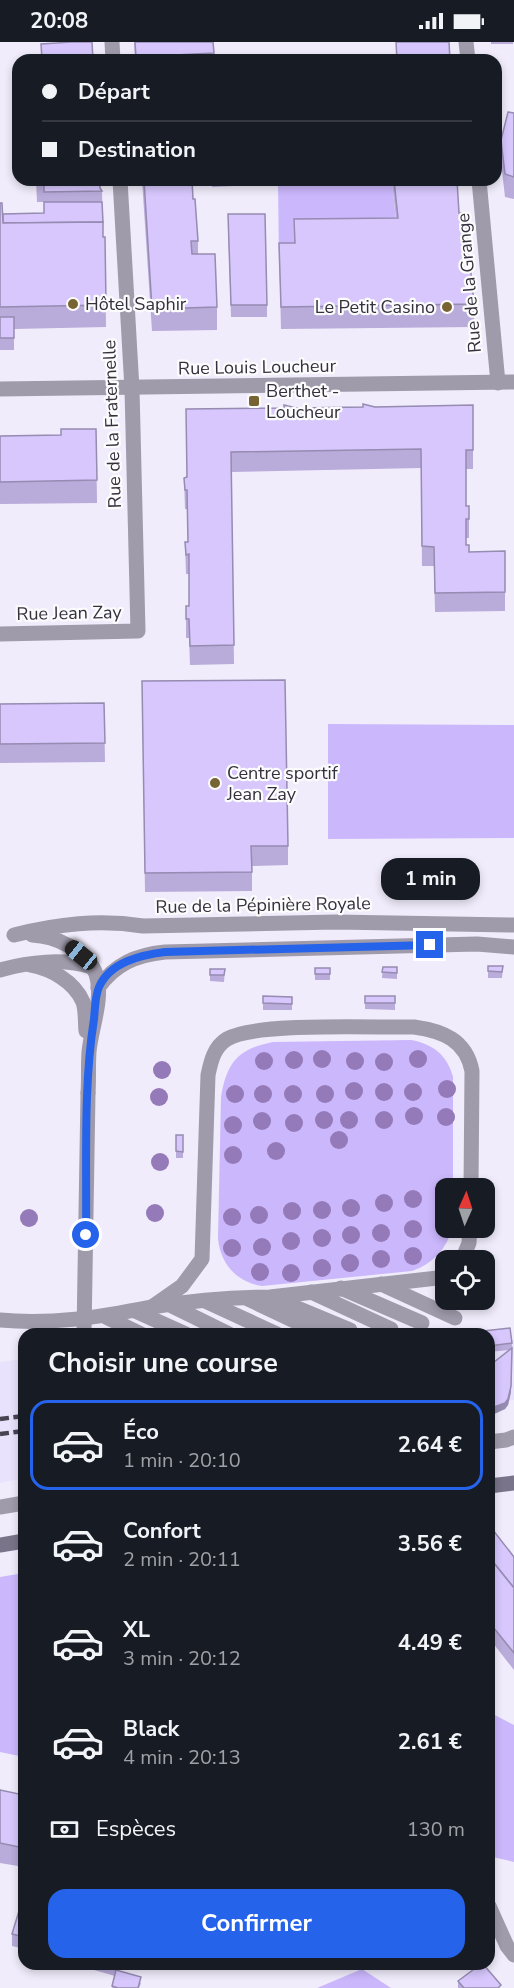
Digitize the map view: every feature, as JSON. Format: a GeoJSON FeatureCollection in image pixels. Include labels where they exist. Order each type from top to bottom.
{"type":"FeatureCollection","features":[{"type":"Feature","properties":{"kind":"main road"},"geometry":{"type":"LineString","coordinates":[[495,1484],[514,1483]]}},
{"type":"Feature","properties":{"kind":"main road"},"geometry":{"type":"LineString","coordinates":[[0,1545],[18,1542]]}},
{"type":"Feature","properties":{"kind":"street","name":"Rue de la Fraternelle"},"geometry":{"type":"LineString","coordinates":[[120,186],[132,389],[138,632]]}},
{"type":"Feature","properties":{"kind":"street","name":"Rue de la Grange"},"geometry":{"type":"LineString","coordinates":[[480,186],[506,382]]}},
{"type":"Feature","properties":{"kind":"street","name":"Rue Louis Loucheur"},"geometry":{"type":"LineString","coordinates":[[0,389],[132,389],[506,382]]}},
{"type":"Feature","properties":{"kind":"street","name":"Rue Jean Zay"},"geometry":{"type":"LineString","coordinates":[[0,634],[138,632]]}},
{"type":"Feature","properties":{"kind":"street","name":"Rue de la Pépinière Royale"},"geometry":{"type":"LineString","coordinates":[[92,968],[68,945],[48,936],[14,935],[46,927],[112,921],[143,926],[336,922],[514,925]]}},
{"type":"Feature","properties":{"kind":"street"},"geometry":{"type":"LineString","coordinates":[[98,988],[107,976],[128,960],[165,952],[477,944],[514,947]]}},
{"type":"Feature","properties":{"kind":"street"},"geometry":{"type":"LineString","coordinates":[[0,969],[58,961],[80,963],[92,968],[95,973],[98,988],[89,1050],[84,1328]]}},
{"type":"Feature","properties":{"kind":"street"},"geometry":{"type":"LineString","coordinates":[[30,965],[57,973],[83,1003],[89,1050]]}},
{"type":"Feature","properties":{"kind":"street"},"geometry":{"type":"LineString","coordinates":[[152,1307],[182,1286],[202,1259],[209,1070],[220,1044],[241,1032],[280,1029],[414,1027],[432,1031],[453,1040],[463,1047],[469,1057],[472,1071],[471,1178]]}},
{"type":"Feature","properties":{"kind":"street"},"geometry":{"type":"LineString","coordinates":[[0,1320],[76,1321],[152,1307],[242,1297],[270,1297],[435,1277]]}},
{"type":"Feature","properties":{"kind":"street"},"geometry":{"type":"LineString","coordinates":[[378,1283],[455,1318]]}},
{"type":"Feature","properties":{"kind":"street"},"geometry":{"type":"LineString","coordinates":[[341,1288],[422,1323]]}},
{"type":"Feature","properties":{"kind":"street"},"geometry":{"type":"LineString","coordinates":[[310,1292],[390,1328]]}},
{"type":"Feature","properties":{"kind":"street"},"geometry":{"type":"LineString","coordinates":[[242,1297],[309,1328]]}},
{"type":"Feature","properties":{"kind":"street"},"geometry":{"type":"LineString","coordinates":[[270,1297],[345,1328]]}},
{"type":"Feature","properties":{"kind":"street"},"geometry":{"type":"LineString","coordinates":[[206,1301],[264,1328]]}},
{"type":"Feature","properties":{"kind":"street"},"geometry":{"type":"LineString","coordinates":[[170,1305],[217,1328]]}},
{"type":"Feature","properties":{"kind":"street"},"geometry":{"type":"LineString","coordinates":[[135,1311],[173,1328]]}},
{"type":"Feature","properties":{"kind":"street"},"geometry":{"type":"LineString","coordinates":[[104,1316],[129,1328]]}},
{"type":"Feature","properties":{"kind":"street"},"geometry":{"type":"LineString","coordinates":[[495,1441],[514,1437]]}},
{"type":"Feature","properties":{"kind":"street"},"geometry":{"type":"LineString","coordinates":[[0,1507],[18,1504]]}},
{"type":"Feature","properties":{"kind":"street"},"geometry":{"type":"LineString","coordinates":[[495,1919],[507,1946],[514,1955]]}},
{"type":"Feature","properties":{"kind":"shaded area"},"geometry":{"type":"Polygon","coordinates":[[[278,186],[392,186],[398,240],[295,265],[279,266],[278,186]]]}},
{"type":"Feature","properties":{"kind":"shaded area"},"geometry":{"type":"Polygon","coordinates":[[[328,724],[514,725],[514,838],[328,839],[328,724]]]}},
{"type":"Feature","properties":{"kind":"shaded area"},"geometry":{"type":"Polygon","coordinates":[[[411,1040],[426,1044],[447,1062],[453,1077],[453,1178],[435,1178],[435,1238],[449,1238],[441,1250],[435,1250],[435,1258],[432,1260],[412,1271],[262,1286],[245,1281],[232,1271],[223,1257],[218,1239],[221,1097],[227,1075],[236,1059],[251,1049],[273,1042],[411,1040]]]}},
{"type":"Feature","properties":{"kind":"shaded area"},"geometry":{"type":"Polygon","coordinates":[[[514,1340],[514,1400],[509,1401],[505,1409],[495,1412],[495,1342],[514,1340]]]}},
{"type":"Feature","properties":{"kind":"shaded area"},"geometry":{"type":"Polygon","coordinates":[[[18,1360],[18,1479],[0,1483],[0,1362],[18,1360]]]}},
{"type":"Feature","properties":{"kind":"shaded area"},"geometry":{"type":"Polygon","coordinates":[[[18,1574],[18,1756],[0,1752],[0,1577],[18,1574]]]}},
{"type":"Feature","properties":{"kind":"shaded area"},"geometry":{"type":"Polygon","coordinates":[[[495,1715],[514,1725],[514,1862],[495,1857],[495,1715]]]}},
{"type":"Feature","properties":{"kind":"shaded area"},"geometry":{"type":"Polygon","coordinates":[[[364,1970],[391,1988],[317,1988],[364,1970]]]}},
{"type":"Feature","properties":{"kind":"building"},"geometry":{"type":"Polygon","coordinates":[[[92,42],[93,54],[42,54],[41,44],[92,42]]]}},
{"type":"Feature","properties":{"kind":"building"},"geometry":{"type":"Polygon","coordinates":[[[135,42],[213,42],[214,53],[194,54],[136,54],[135,42]]]}},
{"type":"Feature","properties":{"kind":"building"},"geometry":{"type":"Polygon","coordinates":[[[396,42],[449,42],[450,54],[397,54],[396,42]]]}},
{"type":"Feature","properties":{"kind":"building"},"geometry":{"type":"Polygon","coordinates":[[[508,112],[514,113],[514,177],[505,174],[502,136],[508,112]]]}},
{"type":"Feature","properties":{"kind":"building"},"geometry":{"type":"Polygon","coordinates":[[[44,186],[100,186],[102,191],[44,192],[44,186]]]}},
{"type":"Feature","properties":{"kind":"building"},"geometry":{"type":"Polygon","coordinates":[[[144,186],[192,186],[198,241],[191,241],[192,254],[215,254],[217,307],[152,309],[144,186]]]}},
{"type":"Feature","properties":{"kind":"building"},"geometry":{"type":"Polygon","coordinates":[[[395,186],[457,186],[459,213],[465,213],[474,304],[281,307],[279,243],[295,243],[294,219],[398,218],[395,186]]]}},
{"type":"Feature","properties":{"kind":"building"},"geometry":{"type":"Polygon","coordinates":[[[44,202],[102,202],[103,222],[3,223],[3,214],[44,213],[44,202]]]}},
{"type":"Feature","properties":{"kind":"building"},"geometry":{"type":"Polygon","coordinates":[[[0,203],[2,203],[3,223],[103,222],[106,305],[0,307],[0,203]]]}},
{"type":"Feature","properties":{"kind":"building"},"geometry":{"type":"Polygon","coordinates":[[[228,214],[265,214],[267,305],[231,305],[228,214]]]}},
{"type":"Feature","properties":{"kind":"building"},"geometry":{"type":"Polygon","coordinates":[[[0,317],[14,317],[14,338],[0,338],[0,317]]]}},
{"type":"Feature","properties":{"kind":"building"},"geometry":{"type":"Polygon","coordinates":[[[363,404],[375,407],[473,405],[473,450],[466,450],[466,506],[469,506],[469,519],[466,519],[466,545],[469,545],[469,552],[505,551],[505,592],[435,593],[434,547],[422,546],[421,449],[231,452],[234,645],[190,646],[189,619],[186,619],[186,606],[189,606],[189,554],[186,555],[185,542],[188,542],[187,490],[185,490],[184,478],[187,477],[186,409],[284,408],[284,405],[296,408],[363,407],[363,404]]]}},
{"type":"Feature","properties":{"kind":"building"},"geometry":{"type":"Polygon","coordinates":[[[61,429],[96,429],[97,480],[0,482],[0,436],[61,435],[61,429]]]}},
{"type":"Feature","properties":{"kind":"building","name":"Centre sportif Jean Zay"},"geometry":{"type":"Polygon","coordinates":[[[285,680],[288,846],[251,846],[252,872],[145,873],[142,681],[285,680]]]}},
{"type":"Feature","properties":{"kind":"building"},"geometry":{"type":"Polygon","coordinates":[[[104,703],[105,743],[0,744],[0,704],[104,703]]]}},
{"type":"Feature","properties":{"kind":"building"},"geometry":{"type":"Polygon","coordinates":[[[488,966],[503,966],[502,972],[488,971],[488,966]]]}},
{"type":"Feature","properties":{"kind":"building"},"geometry":{"type":"Polygon","coordinates":[[[383,967],[397,967],[397,973],[382,972],[383,967]]]}},
{"type":"Feature","properties":{"kind":"building"},"geometry":{"type":"Polygon","coordinates":[[[315,968],[330,968],[330,974],[315,974],[315,968]]]}},
{"type":"Feature","properties":{"kind":"building"},"geometry":{"type":"Polygon","coordinates":[[[210,969],[225,969],[224,975],[210,975],[210,969]]]}},
{"type":"Feature","properties":{"kind":"building"},"geometry":{"type":"Polygon","coordinates":[[[263,996],[292,997],[292,1004],[263,1003],[263,996]]]}},
{"type":"Feature","properties":{"kind":"building"},"geometry":{"type":"Polygon","coordinates":[[[365,996],[395,996],[395,1003],[365,1003],[365,996]]]}},
{"type":"Feature","properties":{"kind":"building"},"geometry":{"type":"Polygon","coordinates":[[[176,1135],[183,1135],[183,1152],[176,1151],[176,1135]]]}},
{"type":"Feature","properties":{"kind":"building"},"geometry":{"type":"Polygon","coordinates":[[[510,1328],[512,1343],[495,1345],[495,1330],[510,1328]]]}},
{"type":"Feature","properties":{"kind":"building"},"geometry":{"type":"Polygon","coordinates":[[[512,1348],[511,1386],[508,1399],[505,1403],[495,1407],[495,1361],[512,1348]]]}},
{"type":"Feature","properties":{"kind":"building"},"geometry":{"type":"Polygon","coordinates":[[[495,1533],[514,1557],[514,1588],[495,1564],[495,1533]]]}},
{"type":"Feature","properties":{"kind":"building"},"geometry":{"type":"Polygon","coordinates":[[[495,1564],[514,1588],[514,1653],[495,1629],[495,1564]]]}},
{"type":"Feature","properties":{"kind":"building"},"geometry":{"type":"Polygon","coordinates":[[[0,1790],[18,1794],[18,1847],[0,1843],[0,1790]]]}},
{"type":"Feature","properties":{"kind":"building"},"geometry":{"type":"Polygon","coordinates":[[[18,1914],[18,1936],[12,1934],[18,1914]]]}},
{"type":"Feature","properties":{"kind":"building"},"geometry":{"type":"Polygon","coordinates":[[[116,1970],[141,1977],[138,1988],[112,1986],[116,1970]]]}},
{"type":"Feature","properties":{"kind":"building"},"geometry":{"type":"Polygon","coordinates":[[[473,1970],[488,1970],[501,1985],[498,1988],[464,1988],[458,1981],[473,1970]]]}},
{"type":"Feature","properties":{"kind":"railway"},"geometry":{"type":"LineString","coordinates":[[495,1364],[514,1363]]}},
{"type":"Feature","properties":{"kind":"railway"},"geometry":{"type":"LineString","coordinates":[[0,1419],[18,1417]]}},
{"type":"Feature","properties":{"kind":"railway"},"geometry":{"type":"LineString","coordinates":[[0,1434],[18,1432]]}},
{"type":"Feature","properties":{"kind":"place","name":"Hôtel Saphir"},"geometry":{"type":"Point","coordinates":[73,304]}},
{"type":"Feature","properties":{"kind":"place","name":"Le Petit Casino"},"geometry":{"type":"Point","coordinates":[447,307]}},
{"type":"Feature","properties":{"kind":"place","name":"Berthet - Loucheur"},"geometry":{"type":"Point","coordinates":[254,401]}},
{"type":"Feature","properties":{"kind":"place","name":"Centre sportif Jean Zay"},"geometry":{"type":"Point","coordinates":[215,783]}},
{"type":"Feature","properties":{"kind":"route"},"geometry":{"type":"LineString","coordinates":[[86,1235],[89,1050],[98,988],[117,966],[128,960],[165,952],[430,945]]}}]}
